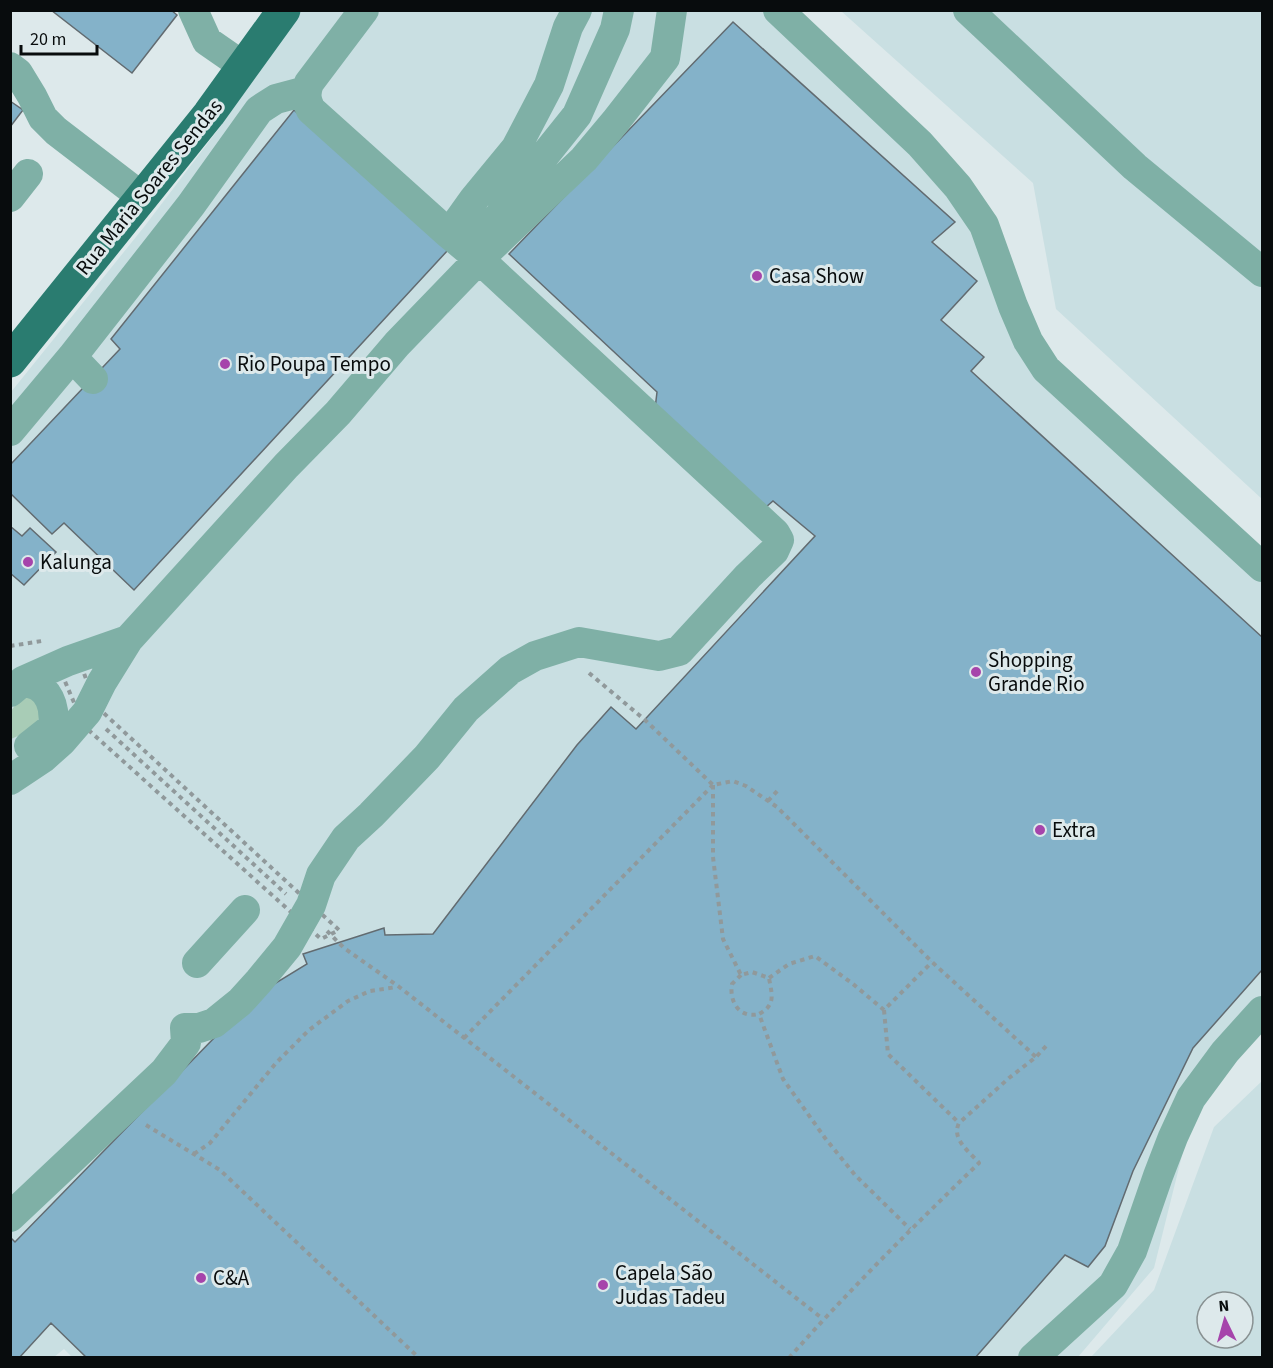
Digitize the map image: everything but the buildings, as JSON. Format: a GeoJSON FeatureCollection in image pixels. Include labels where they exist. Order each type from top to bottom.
{"type":"FeatureCollection","features":[{"type":"Feature","properties":{"kind":"main road","name":"Rua Maria Soares Sendas"},"geometry":{"type":"LineString","coordinates":[[10,361],[209,114],[284,10]]}},
{"type":"Feature","properties":{"kind":"lane"},"geometry":{"type":"LineString","coordinates":[[193,10],[207,41],[243,66]]}},
{"type":"Feature","properties":{"kind":"lane"},"geometry":{"type":"LineString","coordinates":[[10,1217],[164,1072],[186,1043],[185,1028],[199,1028],[214,1023],[240,1002],[287,947],[306,913],[321,875],[346,838],[419,765],[466,709],[510,670],[535,656],[579,642],[659,656],[680,651],[748,576],[774,551],[778,540],[775,533],[311,110],[306,101],[309,83],[364,10]]}},
{"type":"Feature","properties":{"kind":"lane"},"geometry":{"type":"LineString","coordinates":[[465,248],[474,199],[516,148],[549,85],[568,27],[577,10]]}},
{"type":"Feature","properties":{"kind":"lane"},"geometry":{"type":"LineString","coordinates":[[10,780],[43,759],[62,741],[87,710],[128,640],[286,466],[338,413],[397,344],[465,248],[500,215],[509,200],[578,115],[615,29],[619,10]]}},
{"type":"Feature","properties":{"kind":"lane"},"geometry":{"type":"LineString","coordinates":[[465,248],[584,159],[630,104],[664,58],[672,10]]}},
{"type":"Feature","properties":{"kind":"lane"},"geometry":{"type":"LineString","coordinates":[[778,10],[920,144],[958,187],[984,225],[1028,341],[1046,369],[1263,567]]}},
{"type":"Feature","properties":{"kind":"lane"},"geometry":{"type":"LineString","coordinates":[[968,10],[1135,166],[1263,272]]}},
{"type":"Feature","properties":{"kind":"lane"},"geometry":{"type":"LineString","coordinates":[[10,67],[18,73],[43,118],[56,131],[142,197]]}},
{"type":"Feature","properties":{"kind":"lane"},"geometry":{"type":"LineString","coordinates":[[10,431],[72,357],[191,206],[259,110],[276,99],[306,91]]}},
{"type":"Feature","properties":{"kind":"lane"},"geometry":{"type":"LineString","coordinates":[[72,357],[93,378]]}},
{"type":"Feature","properties":{"kind":"lane"},"geometry":{"type":"LineString","coordinates":[[17,686],[68,661],[128,640]]}},
{"type":"Feature","properties":{"kind":"lane"},"geometry":{"type":"LineString","coordinates":[[10,760],[53,727],[54,715],[51,701],[39,687],[17,686]]}},
{"type":"Feature","properties":{"kind":"lane"},"geometry":{"type":"LineString","coordinates":[[197,963],[245,910]]}},
{"type":"Feature","properties":{"kind":"lane"},"geometry":{"type":"LineString","coordinates":[[1033,1358],[1113,1285],[1132,1251],[1165,1157],[1191,1098],[1225,1052],[1263,1011]]}},
{"type":"Feature","properties":{"kind":"path"},"geometry":{"type":"LineString","coordinates":[[10,641],[15,645]]}},
{"type":"Feature","properties":{"kind":"path"},"geometry":{"type":"LineString","coordinates":[[579,642],[584,668],[645,720],[713,785],[713,857],[723,939],[741,975]]}},
{"type":"Feature","properties":{"kind":"path"},"geometry":{"type":"LineString","coordinates":[[68,661],[87,710],[306,913],[339,930],[321,939],[306,913],[96,706],[87,710]]}},
{"type":"Feature","properties":{"kind":"path"},"geometry":{"type":"LineString","coordinates":[[68,661],[87,710],[84,726],[331,934],[344,948],[398,986],[823,1319]]}},
{"type":"Feature","properties":{"kind":"path"},"geometry":{"type":"LineString","coordinates":[[464,1038],[713,785],[733,781],[746,786],[777,807],[932,962],[1036,1057]]}},
{"type":"Feature","properties":{"kind":"path"},"geometry":{"type":"LineString","coordinates":[[768,801],[779,789]]}},
{"type":"Feature","properties":{"kind":"path"},"geometry":{"type":"LineString","coordinates":[[769,978],[789,964],[815,956],[853,984],[884,1011],[888,1054],[959,1124]]}},
{"type":"Feature","properties":{"kind":"path"},"geometry":{"type":"LineString","coordinates":[[884,1011],[932,962]]}},
{"type":"Feature","properties":{"kind":"path"},"geometry":{"type":"LineString","coordinates":[[752,972],[769,978],[772,994],[766,1010],[754,1016],[740,1012],[732,996],[732,984],[741,975],[752,972]]}},
{"type":"Feature","properties":{"kind":"path"},"geometry":{"type":"LineString","coordinates":[[194,1154],[210,1143],[276,1063],[309,1030],[348,1001],[370,991],[398,986]]}},
{"type":"Feature","properties":{"kind":"path"},"geometry":{"type":"LineString","coordinates":[[759,1014],[783,1079],[855,1175],[910,1229]]}},
{"type":"Feature","properties":{"kind":"path"},"geometry":{"type":"LineString","coordinates":[[789,1358],[823,1319],[910,1229],[978,1163],[957,1138],[956,1129],[1048,1044]]}},
{"type":"Feature","properties":{"kind":"path"},"geometry":{"type":"LineString","coordinates":[[123,1112],[220,1170],[419,1358]]}},
{"type":"Feature","properties":{"kind":"shaded area"},"geometry":{"type":"Polygon","coordinates":[[[302,11],[769,11],[976,221],[1011,316],[1262,574],[1262,999],[1206,1059],[1154,1268],[1078,1357],[73,1358],[64,1349],[54,1357],[11,1358],[11,392],[144,227],[217,131],[302,11]]]}},
{"type":"Feature","properties":{"kind":"shaded area"},"geometry":{"type":"Polygon","coordinates":[[[841,11],[1262,11],[1262,499],[1056,309],[1033,183],[841,11]]]}},
{"type":"Feature","properties":{"kind":"shaded area"},"geometry":{"type":"Polygon","coordinates":[[[1262,1081],[1262,1357],[1091,1357],[1154,1290],[1214,1127],[1262,1081]]]}},
{"type":"Feature","properties":{"kind":"green space"},"geometry":{"type":"Polygon","coordinates":[[[21,697],[43,697],[38,723],[27,732],[11,739],[11,711],[21,697]]]}},
{"type":"Feature","properties":{"kind":"place","name":"Casa Show"},"geometry":{"type":"Point","coordinates":[757,276]}},
{"type":"Feature","properties":{"kind":"place","name":"Rio Poupa Tempo"},"geometry":{"type":"Point","coordinates":[225,364]}},
{"type":"Feature","properties":{"kind":"place","name":"Kalunga"},"geometry":{"type":"Point","coordinates":[28,562]}},
{"type":"Feature","properties":{"kind":"place","name":"Shopping Grande Rio"},"geometry":{"type":"Point","coordinates":[976,672]}},
{"type":"Feature","properties":{"kind":"place","name":"Extra"},"geometry":{"type":"Point","coordinates":[1040,830]}},
{"type":"Feature","properties":{"kind":"place","name":"C&A"},"geometry":{"type":"Point","coordinates":[201,1278]}},
{"type":"Feature","properties":{"kind":"place","name":"Capela São Judas Tadeu"},"geometry":{"type":"Point","coordinates":[603,1285]}}]}
